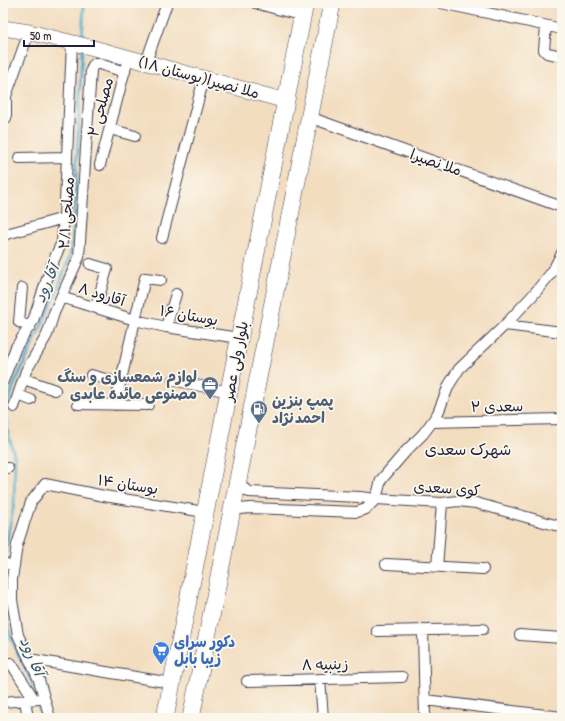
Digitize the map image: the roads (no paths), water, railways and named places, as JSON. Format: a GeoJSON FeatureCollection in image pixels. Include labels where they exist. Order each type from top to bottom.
{"type":"FeatureCollection","features":[{"type":"Feature","properties":{"kind":"main road","name":"بلوار ولی عصر"},"geometry":{"type":"LineString","coordinates":[[191,718],[332,3]]}},
{"type":"Feature","properties":{"kind":"main road","name":"بلوار ولی عصر"},"geometry":{"type":"LineString","coordinates":[[164,718],[304,9]]}},
{"type":"Feature","properties":{"kind":"main road"},"geometry":{"type":"LineString","coordinates":[[266,202],[292,207]]}},
{"type":"Feature","properties":{"kind":"street"},"geometry":{"type":"LineString","coordinates":[[146,62],[167,3]]}},
{"type":"Feature","properties":{"kind":"street"},"geometry":{"type":"LineString","coordinates":[[255,3],[304,9]]}},
{"type":"Feature","properties":{"kind":"street"},"geometry":{"type":"LineString","coordinates":[[441,3],[462,5],[562,29]]}},
{"type":"Feature","properties":{"kind":"street"},"geometry":{"type":"LineString","coordinates":[[546,26],[544,50],[547,53],[562,56]]}},
{"type":"Feature","properties":{"kind":"street"},"geometry":{"type":"LineString","coordinates":[[3,28],[29,32],[80,45],[67,157],[62,242],[52,264],[33,321],[8,358],[3,380]]}},
{"type":"Feature","properties":{"kind":"street"},"geometry":{"type":"LineString","coordinates":[[6,118],[6,96],[29,32]]}},
{"type":"Feature","properties":{"kind":"street","name":"ملا نصیرا(بوستان ۱۸)"},"geometry":{"type":"LineString","coordinates":[[80,45],[286,101]]}},
{"type":"Feature","properties":{"kind":"street","name":"مصلحی ۲"},"geometry":{"type":"LineString","coordinates":[[100,165],[128,58]]}},
{"type":"Feature","properties":{"kind":"street","name":"مصلحی ۲/۱"},"geometry":{"type":"LineString","coordinates":[[14,407],[26,371],[47,335],[54,313],[78,257],[91,70],[93,65],[96,63],[125,72]]}},
{"type":"Feature","properties":{"kind":"street"},"geometry":{"type":"LineString","coordinates":[[162,238],[204,78]]}},
{"type":"Feature","properties":{"kind":"street","name":"ملا نصیرا"},"geometry":{"type":"LineString","coordinates":[[309,117],[562,206]]}},
{"type":"Feature","properties":{"kind":"street"},"geometry":{"type":"LineString","coordinates":[[110,129],[134,136]]}},
{"type":"Feature","properties":{"kind":"street"},"geometry":{"type":"LineString","coordinates":[[19,158],[67,157]]}},
{"type":"Feature","properties":{"kind":"street"},"geometry":{"type":"LineString","coordinates":[[3,235],[64,218]]}},
{"type":"Feature","properties":{"kind":"street"},"geometry":{"type":"LineString","coordinates":[[232,513],[240,509],[250,508],[357,512],[366,509],[376,499],[381,480],[423,434],[438,413],[449,385],[459,369],[505,325],[552,272],[562,253]]}},
{"type":"Feature","properties":{"kind":"street"},"geometry":{"type":"LineString","coordinates":[[90,264],[107,269],[96,307]]}},
{"type":"Feature","properties":{"kind":"street"},"geometry":{"type":"LineString","coordinates":[[115,405],[144,278],[161,280]]}},
{"type":"Feature","properties":{"kind":"street"},"geometry":{"type":"LineString","coordinates":[[22,288],[20,322],[30,327]]}},
{"type":"Feature","properties":{"kind":"street"},"geometry":{"type":"LineString","coordinates":[[166,327],[176,294]]}},
{"type":"Feature","properties":{"kind":"street","name":"آقارود ۸"},"geometry":{"type":"LineString","coordinates":[[61,297],[135,320]]}},
{"type":"Feature","properties":{"kind":"street","name":"بوستان ۱۶"},"geometry":{"type":"LineString","coordinates":[[135,320],[166,327],[239,338]]}},
{"type":"Feature","properties":{"kind":"street"},"geometry":{"type":"LineString","coordinates":[[505,325],[562,332]]}},
{"type":"Feature","properties":{"kind":"street"},"geometry":{"type":"LineString","coordinates":[[91,375],[120,383]]}},
{"type":"Feature","properties":{"kind":"street"},"geometry":{"type":"LineString","coordinates":[[24,379],[54,390]]}},
{"type":"Feature","properties":{"kind":"street"},"geometry":{"type":"LineString","coordinates":[[173,380],[229,392]]}},
{"type":"Feature","properties":{"kind":"street"},"geometry":{"type":"LineString","coordinates":[[18,395],[31,400]]}},
{"type":"Feature","properties":{"kind":"street"},"geometry":{"type":"LineString","coordinates":[[78,404],[148,405]]}},
{"type":"Feature","properties":{"kind":"street","name":"سعدی ۲"},"geometry":{"type":"LineString","coordinates":[[432,422],[562,419]]}},
{"type":"Feature","properties":{"kind":"street","name":"کوی سعدی"},"geometry":{"type":"LineString","coordinates":[[238,479],[242,487],[249,492],[360,497],[442,503],[458,501],[476,503],[562,527]]}},
{"type":"Feature","properties":{"kind":"street","name":"بوستان ۱۴"},"geometry":{"type":"LineString","coordinates":[[14,566],[17,545],[31,502],[45,484],[104,496],[205,512]]}},
{"type":"Feature","properties":{"kind":"street"},"geometry":{"type":"LineString","coordinates":[[437,567],[442,503]]}},
{"type":"Feature","properties":{"kind":"street"},"geometry":{"type":"LineString","coordinates":[[3,563],[14,566],[12,579],[12,600],[18,635],[39,680],[28,718]]}},
{"type":"Feature","properties":{"kind":"street"},"geometry":{"type":"LineString","coordinates":[[386,564],[483,569]]}},
{"type":"Feature","properties":{"kind":"street"},"geometry":{"type":"LineString","coordinates":[[377,631],[484,629]]}},
{"type":"Feature","properties":{"kind":"street"},"geometry":{"type":"LineString","coordinates":[[423,630],[425,718]]}},
{"type":"Feature","properties":{"kind":"street"},"geometry":{"type":"LineString","coordinates":[[520,635],[562,638]]}},
{"type":"Feature","properties":{"kind":"street"},"geometry":{"type":"LineString","coordinates":[[29,659],[172,683]]}},
{"type":"Feature","properties":{"kind":"street"},"geometry":{"type":"LineString","coordinates":[[3,664],[11,663],[34,699],[50,718]]}},
{"type":"Feature","properties":{"kind":"street","name":"زینبیه ۸"},"geometry":{"type":"LineString","coordinates":[[248,681],[402,677]]}},
{"type":"Feature","properties":{"kind":"street"},"geometry":{"type":"LineString","coordinates":[[320,678],[323,718]]}},
{"type":"Feature","properties":{"kind":"street"},"geometry":{"type":"LineString","coordinates":[[3,702],[34,699]]}},
{"type":"Feature","properties":{"kind":"street"},"geometry":{"type":"LineString","coordinates":[[425,700],[524,715],[562,717]]}},
{"type":"Feature","properties":{"kind":"waterway","name":"آقا رود"},"geometry":{"type":"LineString","coordinates":[[82,41],[84,3]]}},
{"type":"Feature","properties":{"kind":"waterway","name":"آقا رود"},"geometry":{"type":"LineString","coordinates":[[3,561],[14,504],[15,458],[5,415],[13,387],[55,296],[70,256],[74,228],[82,49]]}},
{"type":"Feature","properties":{"kind":"waterway","name":"آقا رود"},"geometry":{"type":"LineString","coordinates":[[3,603],[10,634],[34,691]]}},
{"type":"Feature","properties":{"kind":"waterway","name":"آقا رود"},"geometry":{"type":"LineString","coordinates":[[37,700],[41,718]]}},
{"type":"Feature","properties":{"kind":"place","name":"لوازم شمعسازی و سنگ مصنوعی مائده عابدی"},"geometry":{"type":"Point","coordinates":[210,400]}},
{"type":"Feature","properties":{"kind":"place","name":"پمپ بنزین احمدنژاد"},"geometry":{"type":"Point","coordinates":[259,424]}},
{"type":"Feature","properties":{"kind":"place","name":"دکور سرای زیبا بابل"},"geometry":{"type":"Point","coordinates":[161,665]}},
{"type":"Feature","properties":{"kind":"district","name":"شهرک سعدی"},"geometry":{"type":"Point","coordinates":[468,449]}}]}
